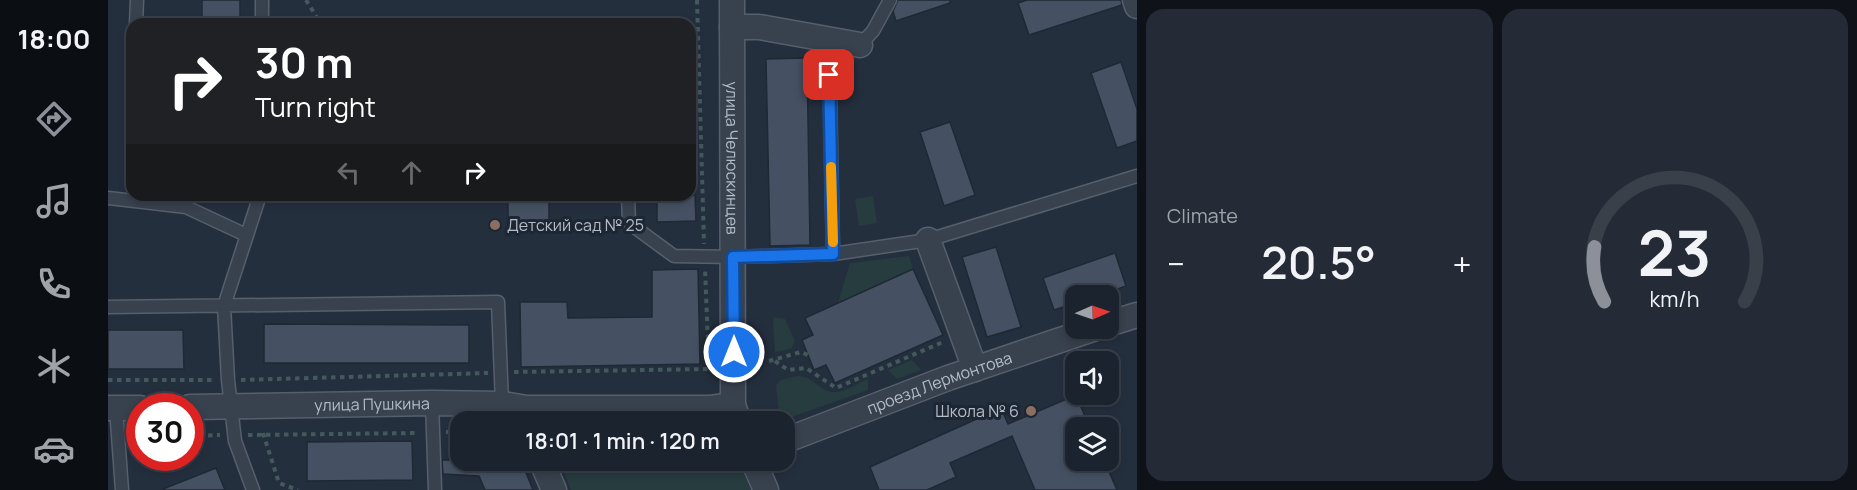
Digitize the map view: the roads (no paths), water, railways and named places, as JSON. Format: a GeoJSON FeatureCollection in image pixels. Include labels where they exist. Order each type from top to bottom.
{"type":"FeatureCollection","features":[{"type":"Feature","properties":{"kind":"street","name":"улица Челюскинцев"},"geometry":{"type":"LineString","coordinates":[[732,0],[736,411]]}},
{"type":"Feature","properties":{"kind":"street"},"geometry":{"type":"LineString","coordinates":[[1135,0],[1137,6]]}},
{"type":"Feature","properties":{"kind":"street"},"geometry":{"type":"LineString","coordinates":[[732,27],[759,27],[860,45]]}},
{"type":"Feature","properties":{"kind":"street"},"geometry":{"type":"LineString","coordinates":[[928,240],[975,369]]}},
{"type":"Feature","properties":{"kind":"street"},"geometry":{"type":"LineString","coordinates":[[1119,321],[1137,315]]}},
{"type":"Feature","properties":{"kind":"street","name":"проезд Лермонтова"},"geometry":{"type":"LineString","coordinates":[[795,437],[975,369],[1065,339]]}},
{"type":"Feature","properties":{"kind":"street","name":"улица Пушкина"},"geometry":{"type":"LineString","coordinates":[[204,407],[432,403],[502,404],[518,411]]}},
{"type":"Feature","properties":{"kind":"street","name":"улица Пушкина"},"geometry":{"type":"LineString","coordinates":[[632,411],[711,408],[726,411]]}},
{"type":"Feature","properties":{"kind":"street"},"geometry":{"type":"LineString","coordinates":[[546,471],[554,490]]}},
{"type":"Feature","properties":{"kind":"street"},"geometry":{"type":"LineString","coordinates":[[758,471],[766,490]]}},
{"type":"Feature","properties":{"kind":"lane"},"geometry":{"type":"LineString","coordinates":[[136,18],[137,0]]}},
{"type":"Feature","properties":{"kind":"lane"},"geometry":{"type":"LineString","coordinates":[[262,0],[262,18]]}},
{"type":"Feature","properties":{"kind":"lane"},"geometry":{"type":"LineString","coordinates":[[860,45],[873,31],[890,0]]}},
{"type":"Feature","properties":{"kind":"lane"},"geometry":{"type":"LineString","coordinates":[[829,39],[833,254]]}},
{"type":"Feature","properties":{"kind":"lane"},"geometry":{"type":"LineString","coordinates":[[628,201],[628,223],[674,256],[833,254],[928,240],[1137,176]]}},
{"type":"Feature","properties":{"kind":"lane"},"geometry":{"type":"LineString","coordinates":[[108,198],[126,197]]}},
{"type":"Feature","properties":{"kind":"lane"},"geometry":{"type":"LineString","coordinates":[[154,201],[186,207],[246,235]]}},
{"type":"Feature","properties":{"kind":"lane"},"geometry":{"type":"LineString","coordinates":[[253,490],[235,435],[242,407],[228,380],[224,306],[258,201]]}},
{"type":"Feature","properties":{"kind":"lane"},"geometry":{"type":"LineString","coordinates":[[108,307],[498,302],[502,404]]}},
{"type":"Feature","properties":{"kind":"lane"},"geometry":{"type":"LineString","coordinates":[[432,403],[435,490]]}},
{"type":"Feature","properties":{"kind":"lane"},"geometry":{"type":"LineString","coordinates":[[121,408],[118,437],[122,490]]}},
{"type":"Feature","properties":{"kind":"lane"},"geometry":{"type":"LineString","coordinates":[[108,448],[118,437]]}},
{"type":"Feature","properties":{"kind":"place","name":"Детский сад № 25"},"geometry":{"type":"Point","coordinates":[495,225]}},
{"type":"Feature","properties":{"kind":"place","name":"Школа № 6"},"geometry":{"type":"Point","coordinates":[1031,411]}}]}
